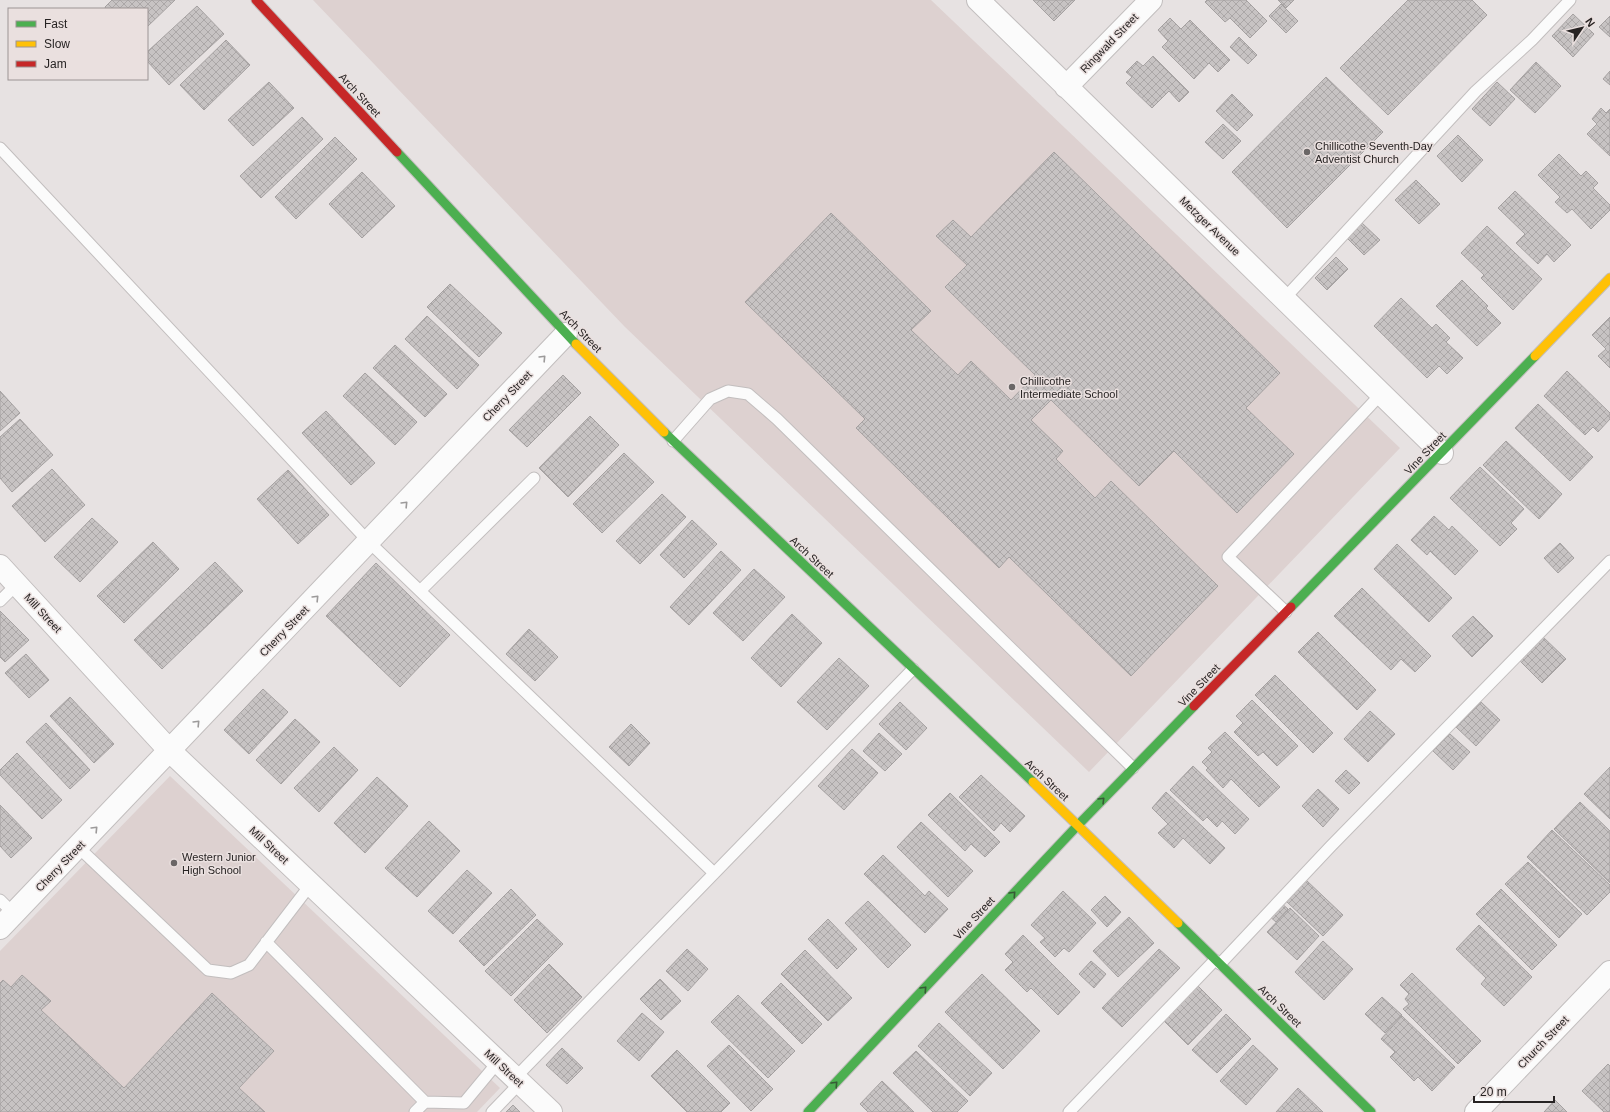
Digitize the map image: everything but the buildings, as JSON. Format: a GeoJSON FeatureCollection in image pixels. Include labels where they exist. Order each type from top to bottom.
{"type":"FeatureCollection","features":[{"type":"Feature","properties":{"kind":"street","name":"Arch Street"},"geometry":{"type":"LineString","coordinates":[[256,0],[566,334],[673,442],[1078,825],[1371,1112]]}},
{"type":"Feature","properties":{"kind":"street","name":"Metzger Avenue"},"geometry":{"type":"LineString","coordinates":[[978,0],[1442,452]]}},
{"type":"Feature","properties":{"kind":"street","name":"Ringwald Street"},"geometry":{"type":"LineString","coordinates":[[1066,87],[1152,0]]}},
{"type":"Feature","properties":{"kind":"street","name":"Vine Street"},"geometry":{"type":"LineString","coordinates":[[808,1112],[1078,825],[1610,278]]}},
{"type":"Feature","properties":{"kind":"street","name":"Cherry Street"},"geometry":{"type":"LineString","coordinates":[[5,914],[78,847],[566,334]]}},
{"type":"Feature","properties":{"kind":"street","name":"Mill Street"},"geometry":{"type":"LineString","coordinates":[[0,566],[170,751],[551,1112]]}},
{"type":"Feature","properties":{"kind":"street","name":"Church Street"},"geometry":{"type":"LineString","coordinates":[[1476,1112],[1610,972]]}},
{"type":"Feature","properties":{"kind":"lane"},"geometry":{"type":"LineString","coordinates":[[1284,299],[1476,91],[1532,40],[1570,0]]}},
{"type":"Feature","properties":{"kind":"lane"},"geometry":{"type":"LineString","coordinates":[[0,148],[369,542],[714,873]]}},
{"type":"Feature","properties":{"kind":"lane"},"geometry":{"type":"LineString","coordinates":[[673,442],[710,399],[728,391],[748,394],[777,418],[1133,768]]}},
{"type":"Feature","properties":{"kind":"lane"},"geometry":{"type":"LineString","coordinates":[[1286,612],[1228,556],[1382,393]]}},
{"type":"Feature","properties":{"kind":"lane"},"geometry":{"type":"LineString","coordinates":[[420,591],[534,478]]}},
{"type":"Feature","properties":{"kind":"lane"},"geometry":{"type":"LineString","coordinates":[[1069,1112],[1218,962],[1610,561]]}},
{"type":"Feature","properties":{"kind":"lane"},"geometry":{"type":"LineString","coordinates":[[0,601],[17,584]]}},
{"type":"Feature","properties":{"kind":"lane"},"geometry":{"type":"LineString","coordinates":[[492,1112],[517,1080],[714,873],[913,669]]}},
{"type":"Feature","properties":{"kind":"lane"},"geometry":{"type":"LineString","coordinates":[[78,847],[208,970],[231,973],[248,965],[311,884]]}},
{"type":"Feature","properties":{"kind":"lane"},"geometry":{"type":"LineString","coordinates":[[266,942],[425,1102],[464,1103],[498,1062]]}},
{"type":"Feature","properties":{"kind":"lane"},"geometry":{"type":"LineString","coordinates":[[416,1112],[425,1102]]}},
{"type":"Feature","properties":{"kind":"shaded area","name":"Chillicothe Intermediate School"},"geometry":{"type":"Polygon","coordinates":[[[313,0],[931,0],[1400,448],[1089,772],[625,327],[313,0]]]}},
{"type":"Feature","properties":{"kind":"shaded area","name":"Western Junior High School"},"geometry":{"type":"Polygon","coordinates":[[[170,776],[500,1088],[477,1112],[0,1112],[0,951],[170,776]]]}},
{"type":"Feature","properties":{"kind":"traffic: fast"},"geometry":{"type":"LineString","coordinates":[[397,152],[576,344]]}},
{"type":"Feature","properties":{"kind":"traffic: fast"},"geometry":{"type":"LineString","coordinates":[[1291,607],[1535,356]]}},
{"type":"Feature","properties":{"kind":"traffic: fast"},"geometry":{"type":"LineString","coordinates":[[664,432],[1033,782]]}},
{"type":"Feature","properties":{"kind":"traffic: fast"},"geometry":{"type":"LineString","coordinates":[[808,1112],[1078,825],[1194,706]]}},
{"type":"Feature","properties":{"kind":"traffic: fast"},"geometry":{"type":"LineString","coordinates":[[1178,923],[1371,1112]]}},
{"type":"Feature","properties":{"kind":"traffic: slow"},"geometry":{"type":"LineString","coordinates":[[1535,356],[1610,278]]}},
{"type":"Feature","properties":{"kind":"traffic: slow"},"geometry":{"type":"LineString","coordinates":[[576,344],[664,432]]}},
{"type":"Feature","properties":{"kind":"traffic: slow"},"geometry":{"type":"LineString","coordinates":[[1033,782],[1178,923]]}},
{"type":"Feature","properties":{"kind":"traffic: jam"},"geometry":{"type":"LineString","coordinates":[[256,0],[397,152]]}},
{"type":"Feature","properties":{"kind":"traffic: jam"},"geometry":{"type":"LineString","coordinates":[[1194,706],[1291,607]]}},
{"type":"Feature","properties":{"kind":"place","name":"Chillicothe Seventh-Day Adventist Church"},"geometry":{"type":"Point","coordinates":[1307,152]}},
{"type":"Feature","properties":{"kind":"place","name":"Chillicothe Intermediate School"},"geometry":{"type":"Point","coordinates":[1012,387]}},
{"type":"Feature","properties":{"kind":"place","name":"Western Junior High School"},"geometry":{"type":"Point","coordinates":[174,863]}}]}
